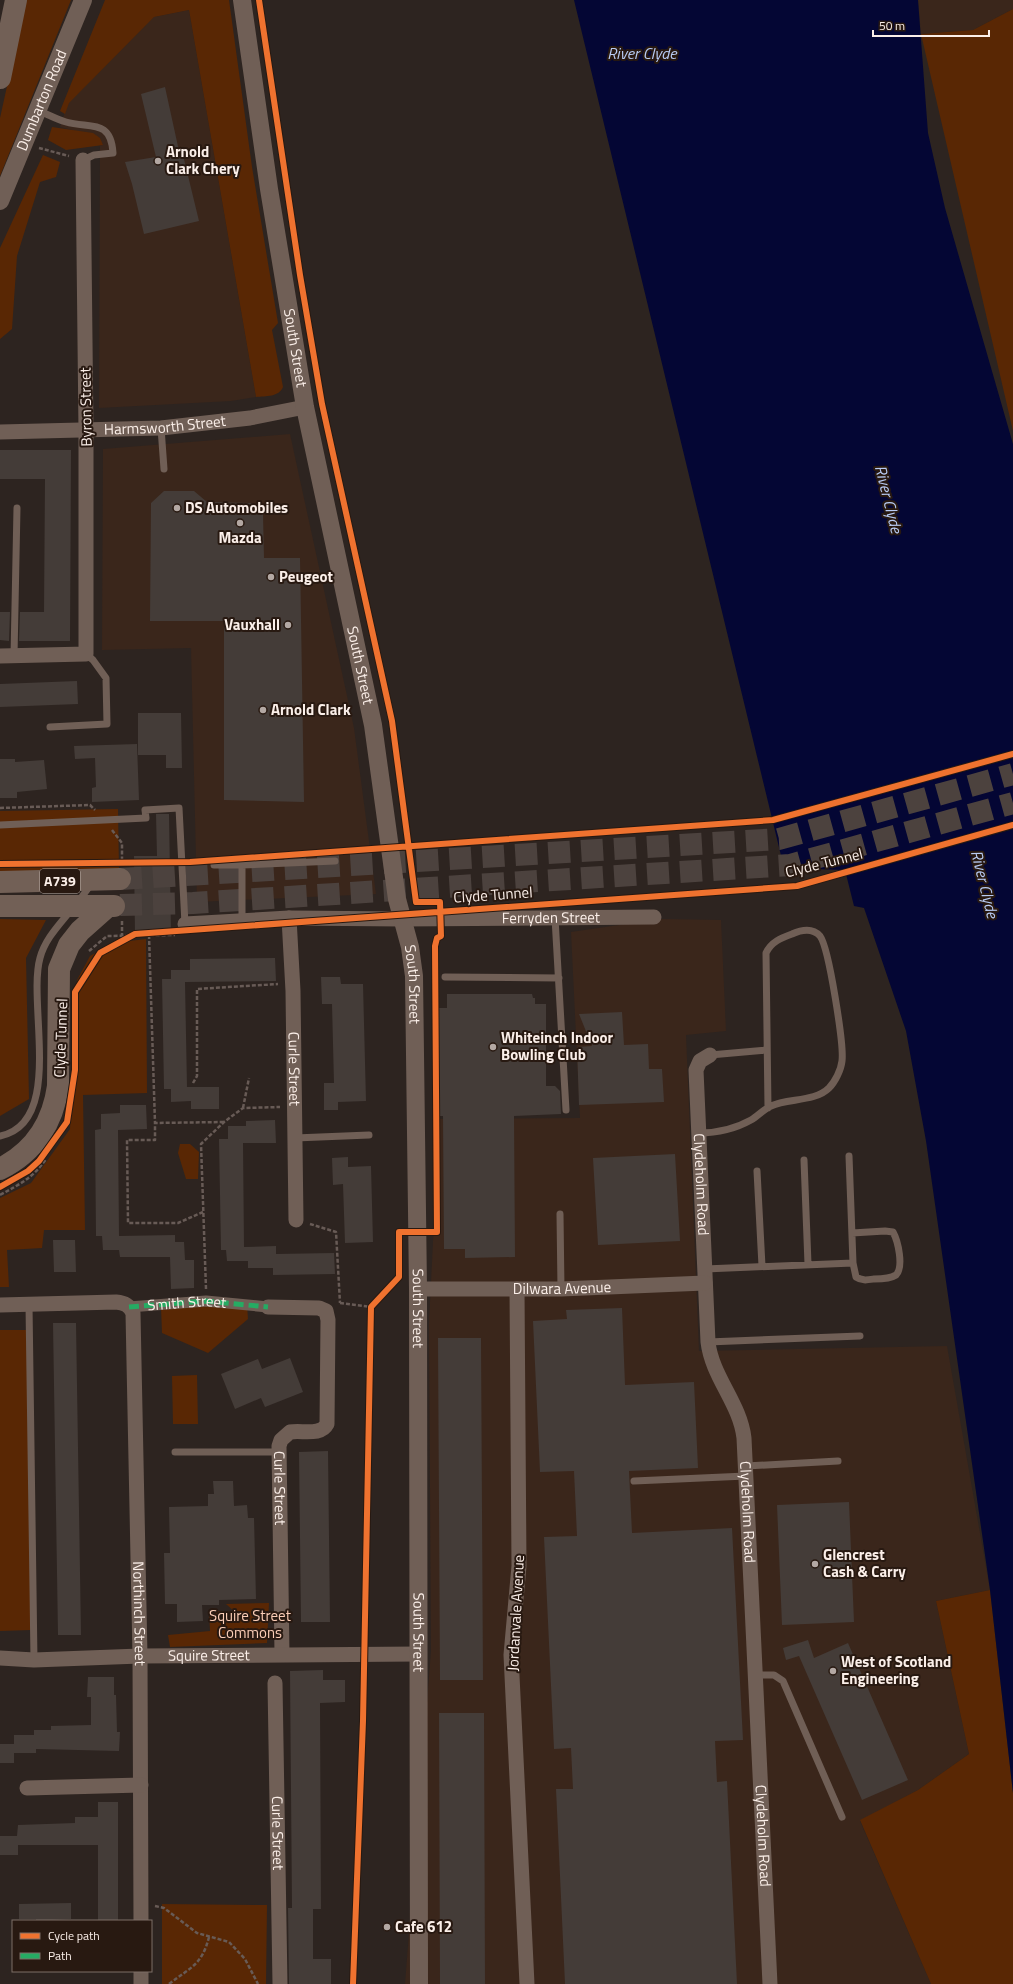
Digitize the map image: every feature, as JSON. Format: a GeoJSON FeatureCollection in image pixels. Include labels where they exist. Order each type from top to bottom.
{"type":"FeatureCollection","features":[{"type":"Feature","properties":{"kind":"main road"},"geometry":{"type":"LineString","coordinates":[[0,78],[16,0]]}},
{"type":"Feature","properties":{"kind":"main road","name":"A739"},"geometry":{"type":"LineString","coordinates":[[0,882],[94,881],[122,868]]}},
{"type":"Feature","properties":{"kind":"main road","name":"A739"},"geometry":{"type":"LineString","coordinates":[[0,906],[75,906],[116,908]]}},
{"type":"Feature","properties":{"kind":"main road"},"geometry":{"type":"LineString","coordinates":[[0,1169],[16,1160],[29,1149],[38,1138],[50,1118],[56,1101],[58,1086],[59,969],[69,945],[80,931],[116,908]]}},
{"type":"Feature","properties":{"kind":"street","name":"Dumbarton Road"},"geometry":{"type":"LineString","coordinates":[[0,200],[83,0]]}},
{"type":"Feature","properties":{"kind":"street","name":"South Street"},"geometry":{"type":"LineString","coordinates":[[242,0],[269,190],[305,408],[374,731],[396,892],[410,947],[415,997],[418,1289],[419,1984]]}},
{"type":"Feature","properties":{"kind":"street","name":"Byron Street"},"geometry":{"type":"LineString","coordinates":[[83,160],[86,431],[86,654]]}},
{"type":"Feature","properties":{"kind":"street","name":"Harmsworth Street"},"geometry":{"type":"LineString","coordinates":[[0,432],[161,428],[250,418],[305,408]]}},
{"type":"Feature","properties":{"kind":"street"},"geometry":{"type":"LineString","coordinates":[[7,656],[86,654]]}},
{"type":"Feature","properties":{"kind":"street","name":"Ferryden Street"},"geometry":{"type":"LineString","coordinates":[[186,926],[289,918],[402,919],[654,917]]}},
{"type":"Feature","properties":{"kind":"street","name":"Curle Street"},"geometry":{"type":"LineString","coordinates":[[289,918],[292,984],[296,1220]]}},
{"type":"Feature","properties":{"kind":"street","name":"Clydeholm Road"},"geometry":{"type":"LineString","coordinates":[[710,1055],[700,1061],[696,1070],[708,1342],[714,1365],[741,1422],[744,1438],[770,1984]]}},
{"type":"Feature","properties":{"kind":"street","name":"Dilwara Avenue"},"geometry":{"type":"LineString","coordinates":[[418,1289],[561,1289],[705,1276]]}},
{"type":"Feature","properties":{"kind":"street","name":"Jordanvale Avenue"},"geometry":{"type":"LineString","coordinates":[[517,1290],[519,1566],[511,1655],[527,1984]]}},
{"type":"Feature","properties":{"kind":"street","name":"Smith Street"},"geometry":{"type":"LineString","coordinates":[[0,1305],[116,1302],[129,1306],[206,1302],[268,1307],[319,1308],[326,1311]]}},
{"type":"Feature","properties":{"kind":"street","name":"Northinch Street"},"geometry":{"type":"LineString","coordinates":[[129,1306],[135,1321],[140,1656],[141,1920]]}},
{"type":"Feature","properties":{"kind":"street","name":"Curle Street"},"geometry":{"type":"LineString","coordinates":[[282,1654],[279,1452],[281,1440],[290,1432],[319,1431],[326,1428],[328,1424],[328,1320],[326,1311]]}},
{"type":"Feature","properties":{"kind":"street","name":"Squire Street"},"geometry":{"type":"LineString","coordinates":[[0,1658],[34,1660],[140,1656],[419,1654]]}},
{"type":"Feature","properties":{"kind":"street","name":"Curle Street"},"geometry":{"type":"LineString","coordinates":[[275,1683],[280,1984]]}},
{"type":"Feature","properties":{"kind":"street"},"geometry":{"type":"LineString","coordinates":[[26,1788],[141,1785]]}},
{"type":"Feature","properties":{"kind":"street"},"geometry":{"type":"LineString","coordinates":[[141,1972],[141,1984]]}},
{"type":"Feature","properties":{"kind":"lane"},"geometry":{"type":"LineString","coordinates":[[37,110],[67,123],[96,126],[108,133],[112,144],[112,153],[94,155],[83,160]]}},
{"type":"Feature","properties":{"kind":"lane"},"geometry":{"type":"LineString","coordinates":[[161,428],[164,469]]}},
{"type":"Feature","properties":{"kind":"lane"},"geometry":{"type":"LineString","coordinates":[[7,656],[16,508]]}},
{"type":"Feature","properties":{"kind":"lane"},"geometry":{"type":"LineString","coordinates":[[50,727],[107,724],[106,678],[93,660],[86,654]]}},
{"type":"Feature","properties":{"kind":"lane"},"geometry":{"type":"LineString","coordinates":[[0,825],[146,818],[145,810],[179,808],[186,926]]}},
{"type":"Feature","properties":{"kind":"lane"},"geometry":{"type":"LineString","coordinates":[[214,865],[335,861]]}},
{"type":"Feature","properties":{"kind":"lane"},"geometry":{"type":"LineString","coordinates":[[242,865],[242,921]]}},
{"type":"Feature","properties":{"kind":"lane"},"geometry":{"type":"LineString","coordinates":[[0,1136],[9,1134],[20,1127],[36,1099],[39,1067],[37,995],[39,959],[46,941],[94,881]]}},
{"type":"Feature","properties":{"kind":"lane"},"geometry":{"type":"LineString","coordinates":[[555,918],[566,1110]]}},
{"type":"Feature","properties":{"kind":"lane"},"geometry":{"type":"LineString","coordinates":[[699,1133],[721,1132],[736,1127],[777,1104],[823,1093],[829,1088],[840,1069],[842,1053],[832,981],[822,940],[812,930],[805,929],[785,936],[769,947],[766,953],[766,1050],[768,1108]]}},
{"type":"Feature","properties":{"kind":"lane"},"geometry":{"type":"LineString","coordinates":[[445,977],[559,978]]}},
{"type":"Feature","properties":{"kind":"lane"},"geometry":{"type":"LineString","coordinates":[[710,1055],[766,1050]]}},
{"type":"Feature","properties":{"kind":"lane"},"geometry":{"type":"LineString","coordinates":[[295,1138],[369,1135]]}},
{"type":"Feature","properties":{"kind":"lane"},"geometry":{"type":"LineString","coordinates":[[849,1156],[853,1263],[856,1277],[864,1281],[893,1277],[897,1274],[900,1264],[897,1240],[893,1232],[852,1233]]}},
{"type":"Feature","properties":{"kind":"lane"},"geometry":{"type":"LineString","coordinates":[[804,1160],[808,1264]]}},
{"type":"Feature","properties":{"kind":"lane"},"geometry":{"type":"LineString","coordinates":[[757,1171],[762,1266]]}},
{"type":"Feature","properties":{"kind":"lane"},"geometry":{"type":"LineString","coordinates":[[560,1214],[561,1289]]}},
{"type":"Feature","properties":{"kind":"lane"},"geometry":{"type":"LineString","coordinates":[[705,1276],[762,1266],[853,1263]]}},
{"type":"Feature","properties":{"kind":"lane"},"geometry":{"type":"LineString","coordinates":[[29,1305],[34,1660]]}},
{"type":"Feature","properties":{"kind":"lane"},"geometry":{"type":"LineString","coordinates":[[708,1342],[860,1336]]}},
{"type":"Feature","properties":{"kind":"lane"},"geometry":{"type":"LineString","coordinates":[[175,1452],[279,1452]]}},
{"type":"Feature","properties":{"kind":"lane"},"geometry":{"type":"LineString","coordinates":[[634,1481],[838,1461]]}},
{"type":"Feature","properties":{"kind":"lane"},"geometry":{"type":"LineString","coordinates":[[755,1675],[774,1674],[783,1681],[842,1817]]}},
{"type":"Feature","properties":{"kind":"path"},"geometry":{"type":"LineString","coordinates":[[23,144],[83,160]]}},
{"type":"Feature","properties":{"kind":"path"},"geometry":{"type":"LineString","coordinates":[[0,808],[90,805],[122,843],[122,868]]}},
{"type":"Feature","properties":{"kind":"path"},"geometry":{"type":"LineString","coordinates":[[116,908],[122,937]]}},
{"type":"Feature","properties":{"kind":"path"},"geometry":{"type":"LineString","coordinates":[[87,953],[107,936],[122,937],[149,935],[183,934],[186,926],[135,934],[117,943]]}},
{"type":"Feature","properties":{"kind":"path"},"geometry":{"type":"LineString","coordinates":[[149,935],[155,1140],[127,1140],[128,1223],[178,1223],[203,1212]]}},
{"type":"Feature","properties":{"kind":"path"},"geometry":{"type":"LineString","coordinates":[[193,1083],[197,1076],[197,989],[292,984]]}},
{"type":"Feature","properties":{"kind":"path"},"geometry":{"type":"LineString","coordinates":[[243,1108],[249,1078]]}},
{"type":"Feature","properties":{"kind":"path"},"geometry":{"type":"LineString","coordinates":[[206,1302],[201,1144],[224,1122],[243,1108],[294,1106]]}},
{"type":"Feature","properties":{"kind":"path"},"geometry":{"type":"LineString","coordinates":[[155,1123],[224,1122]]}},
{"type":"Feature","properties":{"kind":"path"},"geometry":{"type":"LineString","coordinates":[[0,1187],[28,1171],[48,1152]]}},
{"type":"Feature","properties":{"kind":"path"},"geometry":{"type":"LineString","coordinates":[[0,1196],[28,1180],[37,1172],[48,1152]]}},
{"type":"Feature","properties":{"kind":"path"},"geometry":{"type":"LineString","coordinates":[[296,1220],[336,1232],[340,1303]]}},
{"type":"Feature","properties":{"kind":"path"},"geometry":{"type":"LineString","coordinates":[[326,1311],[340,1303],[374,1305],[371,1315]]}},
{"type":"Feature","properties":{"kind":"path"},"geometry":{"type":"LineString","coordinates":[[141,1903],[164,1908],[192,1930],[229,1942],[244,1960],[258,1984]]}},
{"type":"Feature","properties":{"kind":"path"},"geometry":{"type":"LineString","coordinates":[[169,1984],[200,1959],[205,1952],[209,1936]]}},
{"type":"Feature","properties":{"kind":"shaded area"},"geometry":{"type":"Polygon","coordinates":[[[918,0],[1013,0],[1013,9],[973,30],[921,34],[918,0]]]}},
{"type":"Feature","properties":{"kind":"shaded area"},"geometry":{"type":"Polygon","coordinates":[[[189,10],[256,397],[231,401],[99,408],[100,146],[103,144],[72,130],[60,127],[68,103],[154,17],[189,10]]]}},
{"type":"Feature","properties":{"kind":"shaded area"},"geometry":{"type":"Polygon","coordinates":[[[290,434],[354,728],[376,894],[197,902],[191,648],[102,650],[103,449],[290,434]]]}},
{"type":"Feature","properties":{"kind":"shaded area"},"geometry":{"type":"Polygon","coordinates":[[[660,919],[721,920],[726,1031],[686,1035],[699,1351],[947,1346],[990,1590],[936,1601],[969,1754],[918,1790],[860,1821],[931,1984],[405,1984],[431,1651],[429,1323],[439,1119],[580,1118],[571,932],[660,919]]]}},
{"type":"Feature","properties":{"kind":"green space"},"geometry":{"type":"Polygon","coordinates":[[[26,0],[71,0],[0,176],[0,118],[26,0]]]}},
{"type":"Feature","properties":{"kind":"green space"},"geometry":{"type":"Polygon","coordinates":[[[105,0],[229,0],[252,167],[278,323],[272,330],[283,387],[278,393],[256,397],[189,10],[154,17],[69,103],[65,114],[60,111],[105,0]]]}},
{"type":"Feature","properties":{"kind":"green space"},"geometry":{"type":"Polygon","coordinates":[[[1013,9],[1013,431],[921,34],[973,30],[1013,9]]]}},
{"type":"Feature","properties":{"kind":"green space"},"geometry":{"type":"Polygon","coordinates":[[[52,127],[93,133],[100,138],[103,145],[66,150],[48,140],[52,127]]]}},
{"type":"Feature","properties":{"kind":"green space"},"geometry":{"type":"Polygon","coordinates":[[[43,155],[60,162],[56,177],[40,182],[17,256],[12,329],[0,339],[0,248],[43,155]]]}},
{"type":"Feature","properties":{"kind":"green space"},"geometry":{"type":"Polygon","coordinates":[[[118,809],[119,870],[0,873],[0,811],[118,809]]]}},
{"type":"Feature","properties":{"kind":"green space"},"geometry":{"type":"Polygon","coordinates":[[[0,919],[46,920],[26,958],[29,1099],[0,1116],[0,919]]]}},
{"type":"Feature","properties":{"kind":"green space"},"geometry":{"type":"Polygon","coordinates":[[[146,939],[147,1093],[83,1095],[85,1230],[44,1230],[42,1248],[7,1250],[9,1287],[0,1287],[0,1198],[31,1183],[70,1129],[77,980],[90,956],[112,943],[146,939]]]}},
{"type":"Feature","properties":{"kind":"green space"},"geometry":{"type":"Polygon","coordinates":[[[180,1144],[190,1144],[199,1152],[198,1179],[186,1179],[178,1153],[180,1144]]]}},
{"type":"Feature","properties":{"kind":"green space"},"geometry":{"type":"Polygon","coordinates":[[[247,1305],[248,1319],[208,1353],[162,1333],[161,1307],[247,1305]]]}},
{"type":"Feature","properties":{"kind":"green space"},"geometry":{"type":"Polygon","coordinates":[[[0,1330],[29,1330],[31,1630],[0,1631],[0,1330]]]}},
{"type":"Feature","properties":{"kind":"green space"},"geometry":{"type":"Polygon","coordinates":[[[197,1375],[198,1424],[173,1424],[172,1376],[197,1375]]]}},
{"type":"Feature","properties":{"kind":"green space"},"geometry":{"type":"Polygon","coordinates":[[[990,1590],[1013,1793],[1013,1984],[931,1984],[860,1820],[918,1790],[969,1754],[936,1601],[990,1590]]]}},
{"type":"Feature","properties":{"kind":"green space","name":"Squire Street Commons"},"geometry":{"type":"Polygon","coordinates":[[[269,1603],[267,1643],[170,1647],[168,1635],[210,1631],[209,1611],[235,1612],[226,1604],[269,1603]]]}},
{"type":"Feature","properties":{"kind":"green space"},"geometry":{"type":"Polygon","coordinates":[[[162,1904],[267,1905],[266,1984],[162,1984],[162,1904]]]}},
{"type":"Feature","properties":{"kind":"water","name":"River Clyde"},"geometry":{"type":"Polygon","coordinates":[[[574,0],[918,0],[928,133],[945,208],[1013,444],[1013,1793],[990,1590],[926,1141],[906,1031],[864,908],[854,906],[845,870],[784,868],[574,0]]]}},
{"type":"Feature","properties":{"kind":"building","name":"Arnold Clark Chery"},"geometry":{"type":"Polygon","coordinates":[[[165,87],[179,151],[182,151],[199,221],[144,234],[125,162],[156,157],[141,94],[165,87]]]}},
{"type":"Feature","properties":{"kind":"building"},"geometry":{"type":"Polygon","coordinates":[[[0,450],[71,450],[70,641],[19,641],[20,612],[44,612],[45,479],[0,479],[0,450]]]}},
{"type":"Feature","properties":{"kind":"building","name":"Arnold Clark"},"geometry":{"type":"Polygon","coordinates":[[[164,491],[194,491],[207,502],[251,503],[263,514],[264,558],[300,558],[304,802],[224,800],[224,621],[150,621],[151,503],[164,491]]]}},
{"type":"Feature","properties":{"kind":"building"},"geometry":{"type":"Polygon","coordinates":[[[0,612],[10,612],[9,641],[0,640],[0,612]]]}},
{"type":"Feature","properties":{"kind":"building"},"geometry":{"type":"Polygon","coordinates":[[[77,681],[78,704],[0,707],[0,684],[77,681]]]}},
{"type":"Feature","properties":{"kind":"building"},"geometry":{"type":"Polygon","coordinates":[[[138,713],[181,713],[182,768],[166,768],[166,755],[138,755],[138,713]]]}},
{"type":"Feature","properties":{"kind":"building"},"geometry":{"type":"Polygon","coordinates":[[[137,744],[139,800],[92,802],[92,788],[96,787],[95,758],[75,759],[74,746],[137,744]]]}},
{"type":"Feature","properties":{"kind":"building"},"geometry":{"type":"Polygon","coordinates":[[[0,759],[15,759],[15,762],[44,760],[47,789],[17,792],[17,798],[0,798],[0,759]]]}},
{"type":"Feature","properties":{"kind":"building"},"geometry":{"type":"Polygon","coordinates":[[[156,814],[169,814],[171,934],[135,935],[134,856],[157,856],[156,814]]]}},
{"type":"Feature","properties":{"kind":"building"},"geometry":{"type":"Polygon","coordinates":[[[275,958],[276,981],[185,982],[187,1087],[219,1087],[219,1109],[191,1109],[191,1101],[171,1102],[171,1089],[164,1089],[162,979],[171,979],[171,970],[190,970],[190,959],[275,958]]]}},
{"type":"Feature","properties":{"kind":"building"},"geometry":{"type":"Polygon","coordinates":[[[321,977],[340,977],[341,984],[363,984],[366,1101],[338,1102],[338,1110],[324,1110],[324,1083],[334,1083],[332,1004],[322,1004],[321,977]]]}},
{"type":"Feature","properties":{"kind":"building"},"geometry":{"type":"Polygon","coordinates":[[[447,994],[532,994],[533,998],[535,998],[535,1004],[546,1004],[546,1086],[555,1086],[560,1091],[561,1114],[514,1116],[515,1257],[465,1258],[465,1249],[444,1249],[443,1116],[439,1116],[439,1008],[447,1008],[447,994]]]}},
{"type":"Feature","properties":{"kind":"building"},"geometry":{"type":"Polygon","coordinates":[[[622,1012],[624,1045],[648,1044],[649,1069],[662,1069],[664,1102],[579,1105],[577,1047],[592,1046],[579,1014],[622,1012]]]}},
{"type":"Feature","properties":{"kind":"building"},"geometry":{"type":"Polygon","coordinates":[[[120,1105],[146,1105],[147,1129],[118,1130],[119,1236],[175,1235],[175,1242],[184,1242],[185,1260],[194,1260],[194,1288],[171,1289],[170,1257],[120,1257],[119,1250],[103,1250],[102,1236],[96,1236],[95,1130],[101,1129],[101,1114],[120,1113],[120,1105]]]}},
{"type":"Feature","properties":{"kind":"building"},"geometry":{"type":"Polygon","coordinates":[[[275,1120],[276,1143],[243,1143],[244,1247],[276,1246],[276,1254],[334,1253],[335,1274],[273,1275],[273,1268],[248,1268],[248,1261],[227,1261],[226,1250],[221,1250],[219,1139],[228,1139],[228,1126],[246,1126],[246,1121],[275,1120]]]}},
{"type":"Feature","properties":{"kind":"building"},"geometry":{"type":"Polygon","coordinates":[[[675,1154],[680,1241],[598,1245],[593,1158],[675,1154]]]}},
{"type":"Feature","properties":{"kind":"building"},"geometry":{"type":"Polygon","coordinates":[[[348,1157],[348,1167],[371,1166],[373,1242],[345,1243],[343,1184],[333,1185],[332,1158],[348,1157]]]}},
{"type":"Feature","properties":{"kind":"building"},"geometry":{"type":"Polygon","coordinates":[[[53,1240],[75,1240],[76,1272],[54,1272],[53,1240]]]}},
{"type":"Feature","properties":{"kind":"building"},"geometry":{"type":"Polygon","coordinates":[[[622,1308],[625,1385],[694,1382],[698,1468],[629,1471],[632,1533],[732,1528],[743,1740],[715,1741],[717,1782],[727,1781],[737,1984],[565,1984],[556,1789],[573,1789],[571,1748],[554,1749],[544,1537],[577,1536],[574,1471],[540,1472],[533,1321],[567,1319],[566,1310],[622,1308]]]}},
{"type":"Feature","properties":{"kind":"building"},"geometry":{"type":"Polygon","coordinates":[[[53,1323],[76,1323],[81,1635],[58,1635],[53,1323]]]}},
{"type":"Feature","properties":{"kind":"building"},"geometry":{"type":"Polygon","coordinates":[[[438,1338],[481,1338],[483,1680],[440,1680],[438,1338]]]}},
{"type":"Feature","properties":{"kind":"building"},"geometry":{"type":"Polygon","coordinates":[[[290,1358],[303,1392],[265,1407],[261,1398],[235,1409],[221,1374],[258,1359],[262,1369],[290,1358]]]}},
{"type":"Feature","properties":{"kind":"building"},"geometry":{"type":"Polygon","coordinates":[[[328,1451],[330,1622],[301,1622],[299,1452],[328,1451]]]}},
{"type":"Feature","properties":{"kind":"building"},"geometry":{"type":"Polygon","coordinates":[[[213,1481],[233,1481],[234,1506],[247,1505],[248,1518],[254,1518],[256,1599],[219,1600],[219,1605],[202,1605],[203,1621],[177,1622],[177,1604],[165,1604],[164,1553],[170,1553],[169,1507],[208,1506],[208,1494],[214,1494],[213,1481]]]}},
{"type":"Feature","properties":{"kind":"building","name":"Glencrest Cash & Carry"},"geometry":{"type":"Polygon","coordinates":[[[849,1502],[854,1622],[782,1625],[777,1505],[849,1502]]]}},
{"type":"Feature","properties":{"kind":"building"},"geometry":{"type":"Polygon","coordinates":[[[808,1640],[814,1658],[848,1643],[908,1780],[862,1800],[799,1656],[786,1660],[783,1648],[808,1640]]]}},
{"type":"Feature","properties":{"kind":"building"},"geometry":{"type":"Polygon","coordinates":[[[323,1670],[323,1680],[345,1680],[345,1702],[320,1703],[321,1909],[313,1909],[313,1959],[331,1959],[331,1984],[289,1984],[288,1908],[292,1908],[290,1671],[323,1670]]]}},
{"type":"Feature","properties":{"kind":"building"},"geometry":{"type":"Polygon","coordinates":[[[88,1677],[114,1677],[117,1732],[120,1732],[119,1751],[36,1749],[36,1753],[14,1753],[14,1763],[0,1763],[0,1744],[14,1744],[14,1735],[34,1735],[34,1730],[51,1730],[51,1726],[91,1725],[91,1697],[87,1697],[88,1677]]]}},
{"type":"Feature","properties":{"kind":"building"},"geometry":{"type":"Polygon","coordinates":[[[439,1713],[484,1713],[485,1984],[440,1984],[439,1713]]]}},
{"type":"Feature","properties":{"kind":"building"},"geometry":{"type":"Polygon","coordinates":[[[98,1802],[118,1802],[118,1920],[98,1920],[98,1845],[18,1845],[18,1855],[0,1855],[0,1836],[17,1836],[18,1825],[75,1823],[75,1817],[98,1817],[98,1802]]]}},
{"type":"Feature","properties":{"kind":"building"},"geometry":{"type":"Polygon","coordinates":[[[71,1903],[71,1919],[19,1919],[19,1904],[71,1903]]]}},
{"type":"Feature","properties":{"kind":"tunnel"},"geometry":{"type":"LineString","coordinates":[[120,879],[779,839],[1013,774]]}},
{"type":"Feature","properties":{"kind":"tunnel"},"geometry":{"type":"LineString","coordinates":[[120,905],[193,903],[790,865],[1013,803]]}},
{"type":"Feature","properties":{"kind":"marked path"},"geometry":{"type":"LineString","coordinates":[[129,1307],[206,1301],[268,1307]]}},
{"type":"Feature","properties":{"kind":"cycle path"},"geometry":{"type":"LineString","coordinates":[[259,0],[300,275],[322,404],[392,721],[416,902],[440,902],[441,936],[437,938],[435,946],[437,1232],[399,1232],[399,1277],[371,1307],[363,1721],[353,1984]]}},
{"type":"Feature","properties":{"kind":"cycle path"},"geometry":{"type":"LineString","coordinates":[[0,864],[190,862],[773,820],[1013,754]]}},
{"type":"Feature","properties":{"kind":"cycle path","name":"Clyde Tunnel"},"geometry":{"type":"LineString","coordinates":[[0,1187],[28,1171],[39,1161],[67,1122],[75,1070],[75,992],[100,953],[135,934],[797,886],[1013,825]]}},
{"type":"Feature","properties":{"kind":"place","name":"Arnold Clark Chery"},"geometry":{"type":"Point","coordinates":[158,161]}},
{"type":"Feature","properties":{"kind":"place","name":"DS Automobiles"},"geometry":{"type":"Point","coordinates":[177,508]}},
{"type":"Feature","properties":{"kind":"place","name":"Mazda"},"geometry":{"type":"Point","coordinates":[240,523]}},
{"type":"Feature","properties":{"kind":"place","name":"Peugeot"},"geometry":{"type":"Point","coordinates":[271,577]}},
{"type":"Feature","properties":{"kind":"place","name":"Vauxhall"},"geometry":{"type":"Point","coordinates":[288,625]}},
{"type":"Feature","properties":{"kind":"place","name":"Arnold Clark"},"geometry":{"type":"Point","coordinates":[263,710]}},
{"type":"Feature","properties":{"kind":"place","name":"Whiteinch Indoor Bowling Club"},"geometry":{"type":"Point","coordinates":[493,1047]}},
{"type":"Feature","properties":{"kind":"place","name":"Glencrest Cash & Carry"},"geometry":{"type":"Point","coordinates":[815,1564]}},
{"type":"Feature","properties":{"kind":"place","name":"West of Scotland Engineering"},"geometry":{"type":"Point","coordinates":[833,1671]}},
{"type":"Feature","properties":{"kind":"place","name":"Cafe 612"},"geometry":{"type":"Point","coordinates":[387,1927]}}]}
